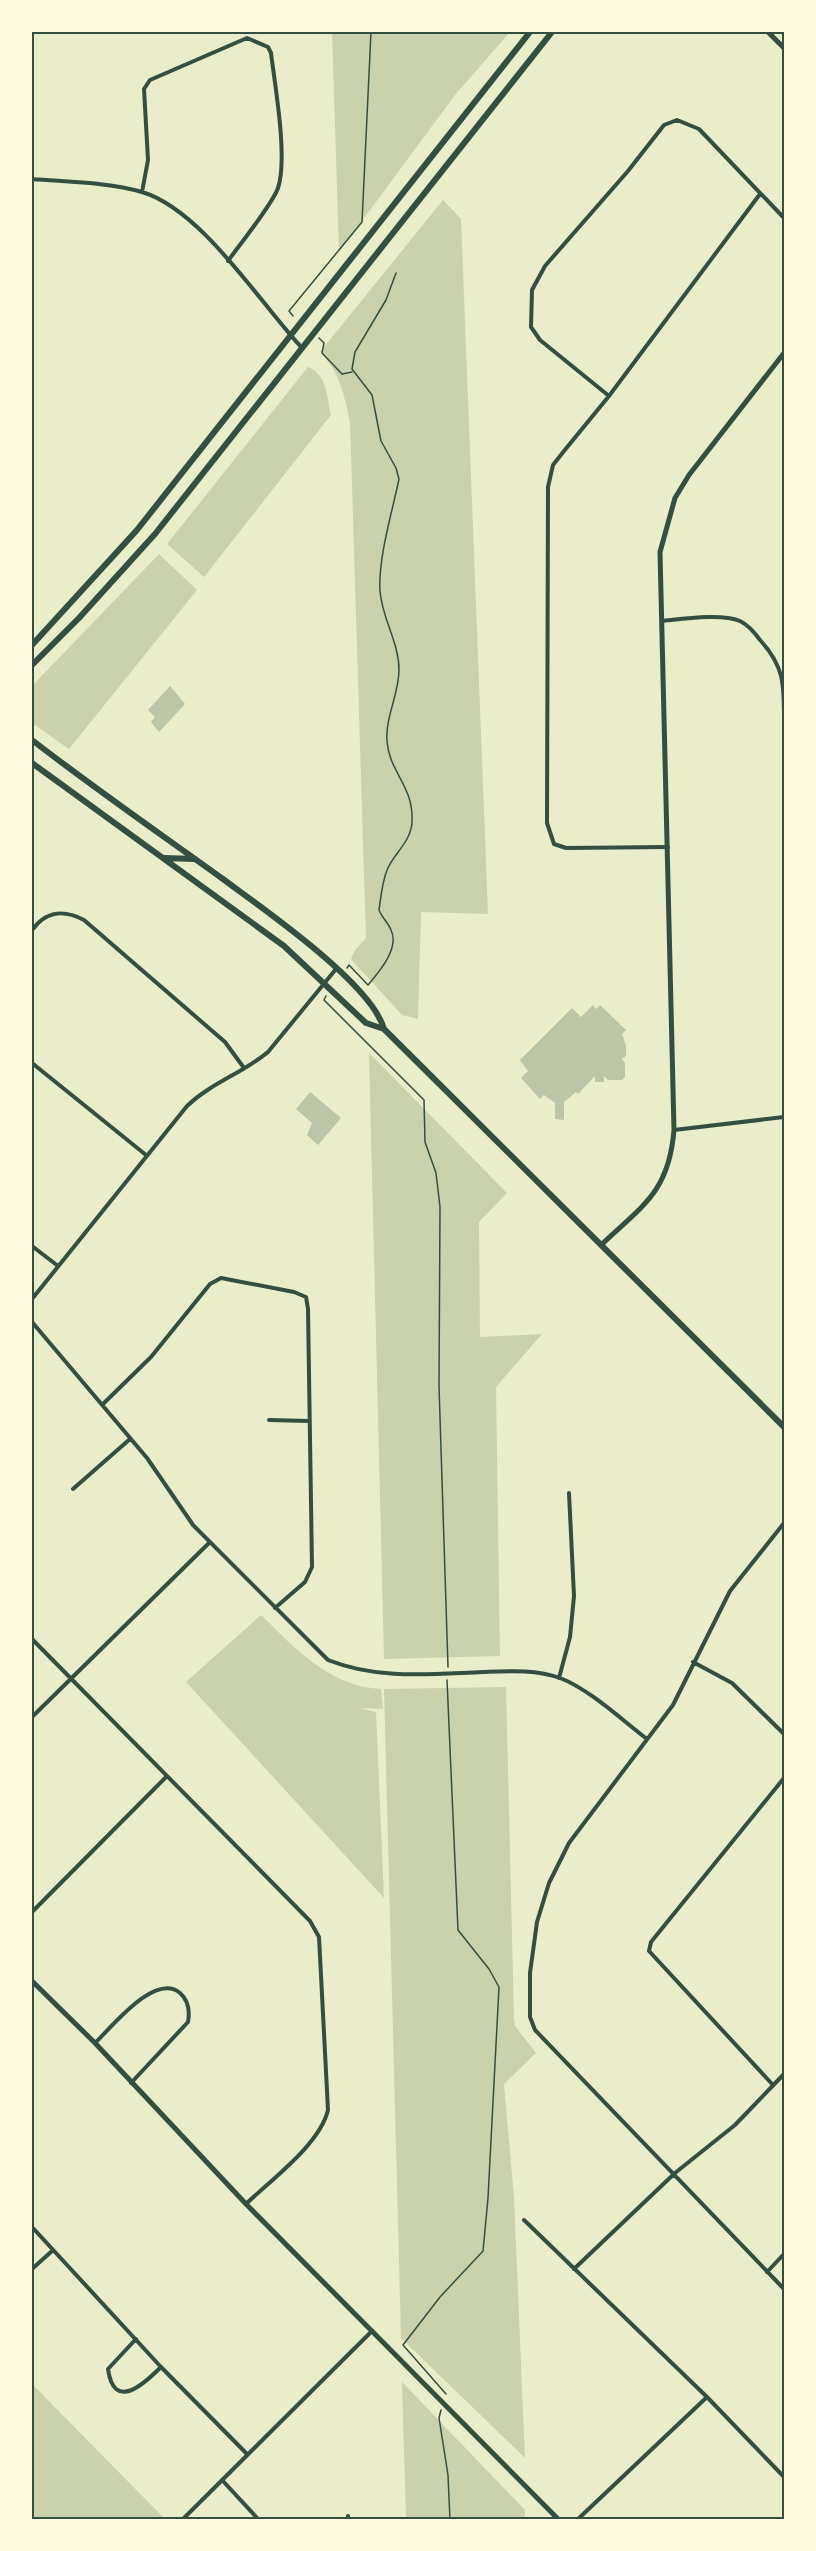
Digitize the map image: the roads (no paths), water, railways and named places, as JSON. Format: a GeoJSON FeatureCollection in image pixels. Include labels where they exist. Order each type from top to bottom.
{"type":"FeatureCollection","features":[{"type":"Feature","properties":{"kind":"main road"},"geometry":{"type":"LineString","coordinates":[[32,645],[137,530],[530,32]]}},
{"type":"Feature","properties":{"kind":"main road"},"geometry":{"type":"LineString","coordinates":[[32,665],[126,568],[552,32]]}},
{"type":"Feature","properties":{"kind":"main road"},"geometry":{"type":"LineString","coordinates":[[32,740],[295,932],[336,969],[380,1014],[384,1029]]}},
{"type":"Feature","properties":{"kind":"main road"},"geometry":{"type":"LineString","coordinates":[[32,763],[284,946],[366,1023],[384,1029],[784,1427]]}},
{"type":"Feature","properties":{"kind":"main road"},"geometry":{"type":"LineString","coordinates":[[163,858],[195,859]]}},
{"type":"Feature","properties":{"kind":"street"},"geometry":{"type":"LineString","coordinates":[[768,32],[784,48]]}},
{"type":"Feature","properties":{"kind":"street"},"geometry":{"type":"LineString","coordinates":[[142,192],[148,160],[144,89],[150,80],[247,38],[268,47],[271,53],[279,115],[281,173],[278,189],[228,261]]}},
{"type":"Feature","properties":{"kind":"street"},"geometry":{"type":"LineString","coordinates":[[609,396],[553,352],[531,327],[532,290],[545,266],[628,171],[663,125],[677,120],[699,129],[784,218]]}},
{"type":"Feature","properties":{"kind":"street"},"geometry":{"type":"LineString","coordinates":[[32,179],[142,192],[175,208],[207,237],[302,348]]}},
{"type":"Feature","properties":{"kind":"street"},"geometry":{"type":"LineString","coordinates":[[668,847],[566,848],[554,844],[547,823],[548,487],[553,465],[609,396],[760,194]]}},
{"type":"Feature","properties":{"kind":"street"},"geometry":{"type":"LineString","coordinates":[[601,1245],[653,1195],[672,1157],[674,1130],[660,552],[675,498],[689,475],[784,353]]}},
{"type":"Feature","properties":{"kind":"street"},"geometry":{"type":"LineString","coordinates":[[662,621],[710,618],[739,621],[749,628],[768,648],[782,671],[784,721]]}},
{"type":"Feature","properties":{"kind":"street"},"geometry":{"type":"LineString","coordinates":[[32,930],[39,921],[58,913],[70,912],[84,920],[225,1042],[244,1068]]}},
{"type":"Feature","properties":{"kind":"street"},"geometry":{"type":"LineString","coordinates":[[32,1299],[146,1155],[198,1096],[268,1052],[336,969]]}},
{"type":"Feature","properties":{"kind":"street"},"geometry":{"type":"LineString","coordinates":[[32,1063],[146,1155]]}},
{"type":"Feature","properties":{"kind":"street"},"geometry":{"type":"LineString","coordinates":[[674,1130],[784,1117]]}},
{"type":"Feature","properties":{"kind":"street"},"geometry":{"type":"LineString","coordinates":[[32,1246],[58,1266]]}},
{"type":"Feature","properties":{"kind":"street"},"geometry":{"type":"LineString","coordinates":[[103,1404],[151,1357],[210,1284],[222,1278],[294,1292],[306,1297],[312,1567],[306,1582],[275,1608]]}},
{"type":"Feature","properties":{"kind":"street"},"geometry":{"type":"LineString","coordinates":[[32,1323],[147,1458],[176,1504],[209,1543],[323,1656],[352,1670],[382,1675],[515,1671],[559,1678],[647,1738]]}},
{"type":"Feature","properties":{"kind":"street"},"geometry":{"type":"LineString","coordinates":[[268,1420],[309,1421]]}},
{"type":"Feature","properties":{"kind":"street"},"geometry":{"type":"LineString","coordinates":[[73,1489],[130,1439]]}},
{"type":"Feature","properties":{"kind":"street"},"geometry":{"type":"LineString","coordinates":[[559,1678],[570,1637],[574,1596],[569,1493]]}},
{"type":"Feature","properties":{"kind":"street"},"geometry":{"type":"LineString","coordinates":[[784,1523],[730,1591],[673,1706],[569,1843],[549,1883],[537,1922],[530,1973],[531,2024],[593,2092],[675,2173],[784,2289]]}},
{"type":"Feature","properties":{"kind":"street"},"geometry":{"type":"LineString","coordinates":[[32,1717],[209,1543]]}},
{"type":"Feature","properties":{"kind":"street"},"geometry":{"type":"LineString","coordinates":[[32,1639],[310,1921],[319,1937],[328,2110],[325,2123],[315,2137],[246,2204]]}},
{"type":"Feature","properties":{"kind":"street"},"geometry":{"type":"LineString","coordinates":[[693,1662],[732,1683],[784,1734]]}},
{"type":"Feature","properties":{"kind":"street"},"geometry":{"type":"LineString","coordinates":[[32,1912],[166,1777]]}},
{"type":"Feature","properties":{"kind":"street"},"geometry":{"type":"LineString","coordinates":[[773,2085],[649,1951],[651,1942],[784,1778]]}},
{"type":"Feature","properties":{"kind":"street"},"geometry":{"type":"LineString","coordinates":[[32,1981],[94,2043],[246,2204],[559,2520]]}},
{"type":"Feature","properties":{"kind":"street"},"geometry":{"type":"LineString","coordinates":[[94,2043],[144,1996],[159,1987],[175,1989],[185,1998],[190,2012],[188,2022],[131,2084]]}},
{"type":"Feature","properties":{"kind":"street"},"geometry":{"type":"LineString","coordinates":[[574,2270],[675,2173],[735,2125],[784,2074]]}},
{"type":"Feature","properties":{"kind":"street"},"geometry":{"type":"LineString","coordinates":[[525,2220],[707,2397],[784,2477]]}},
{"type":"Feature","properties":{"kind":"street"},"geometry":{"type":"LineString","coordinates":[[32,2227],[161,2367],[247,2454]]}},
{"type":"Feature","properties":{"kind":"street"},"geometry":{"type":"LineString","coordinates":[[32,2269],[52,2251]]}},
{"type":"Feature","properties":{"kind":"street"},"geometry":{"type":"LineString","coordinates":[[767,2272],[784,2254]]}},
{"type":"Feature","properties":{"kind":"street"},"geometry":{"type":"LineString","coordinates":[[182,2520],[372,2331]]}},
{"type":"Feature","properties":{"kind":"street"},"geometry":{"type":"LineString","coordinates":[[136,2339],[112,2361],[108,2369],[110,2380],[116,2389],[126,2393],[139,2389],[161,2367]]}},
{"type":"Feature","properties":{"kind":"street"},"geometry":{"type":"LineString","coordinates":[[577,2520],[707,2397]]}},
{"type":"Feature","properties":{"kind":"street"},"geometry":{"type":"LineString","coordinates":[[222,2480],[259,2520]]}}]}
